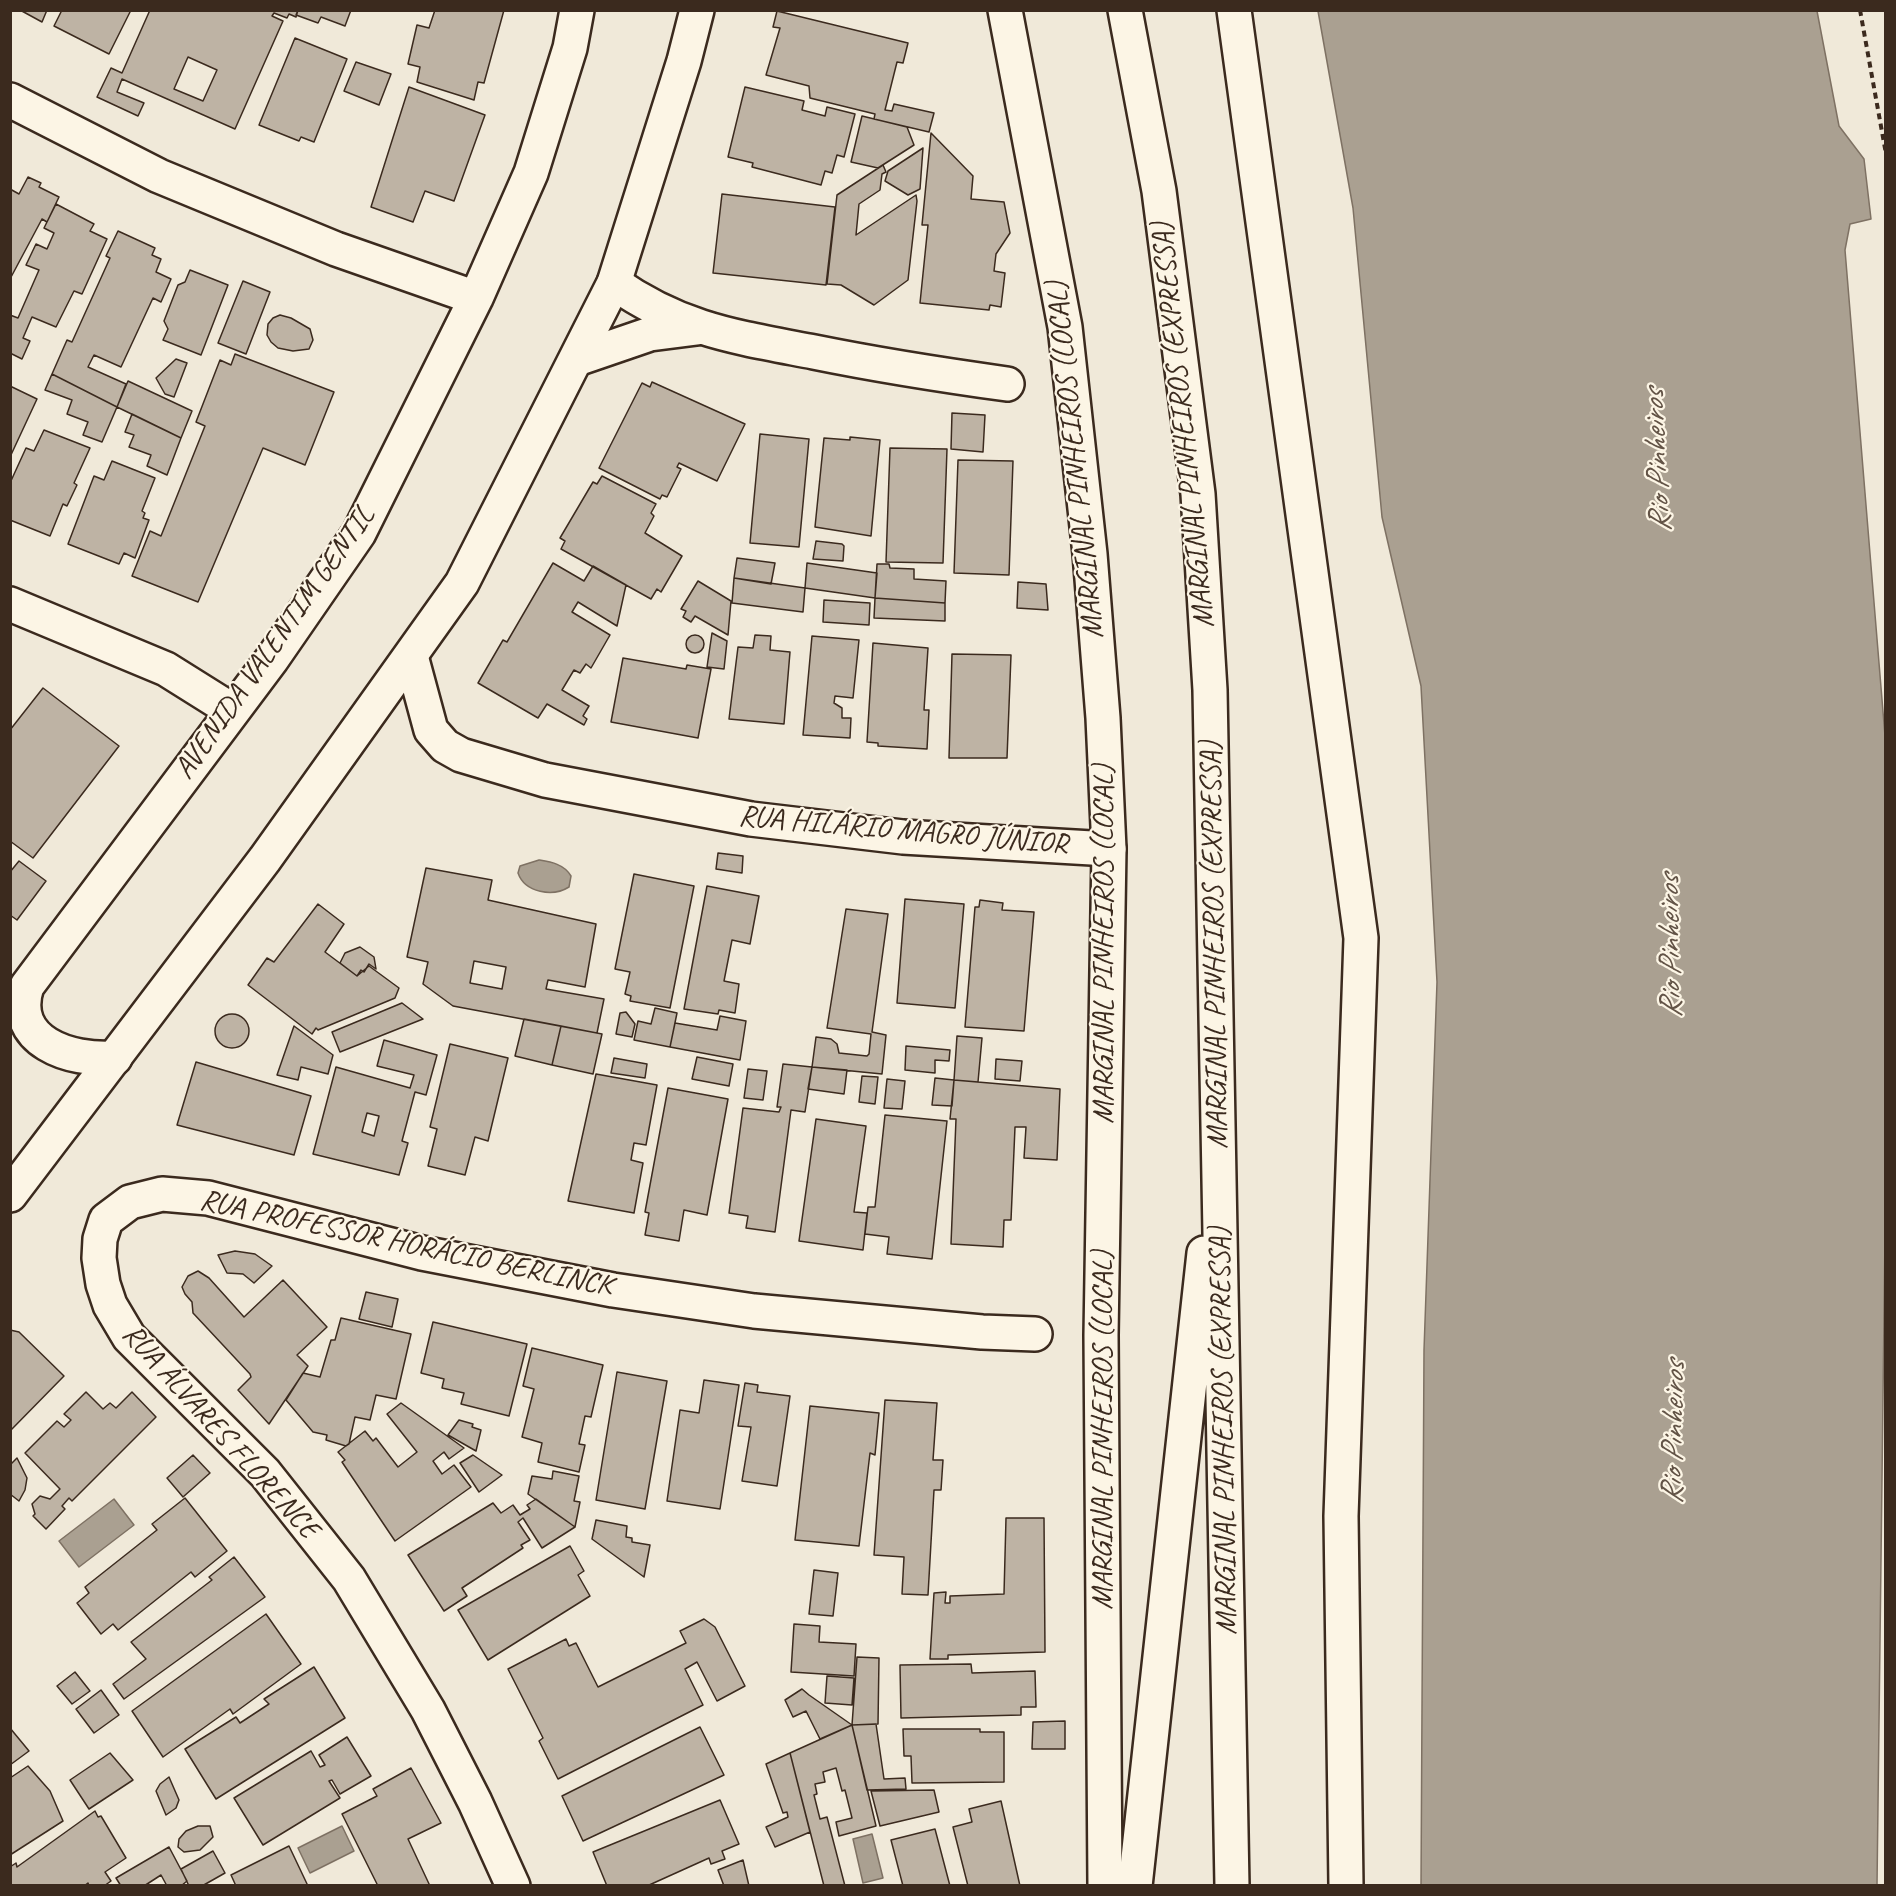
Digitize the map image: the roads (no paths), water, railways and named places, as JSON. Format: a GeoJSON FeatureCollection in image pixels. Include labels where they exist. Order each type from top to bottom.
{"type":"FeatureCollection","features":[{"type":"Feature","properties":{"kind":"main road","name":"AVENIDA VALENTIM GENTIL"},"geometry":{"type":"LineString","coordinates":[[115,1058],[78,1057],[55,1049],[37,1037],[23,1016],[23,1000],[27,986],[233,711],[359,533],[476,298],[531,173],[570,48],[577,10]]}},
{"type":"Feature","properties":{"kind":"main road"},"geometry":{"type":"LineString","coordinates":[[10,1195],[265,859],[462,583],[614,283],[684,61],[697,10]]}},
{"type":"Feature","properties":{"kind":"main road","name":"MARGINAL PINHEIROS (LOCAL)"},"geometry":{"type":"LineString","coordinates":[[1005,10],[1065,327],[1090,554],[1108,849],[1101,1335],[1105,1886]]}},
{"type":"Feature","properties":{"kind":"main road","name":"MARGINAL PINHEIROS (EXPRESSA)"},"geometry":{"type":"LineString","coordinates":[[1125,10],[1159,191],[1198,494],[1210,690],[1232,1886]]}},
{"type":"Feature","properties":{"kind":"main road"},"geometry":{"type":"LineString","coordinates":[[1234,10],[1361,938],[1341,1516],[1346,1886]]}},
{"type":"Feature","properties":{"kind":"main road"},"geometry":{"type":"LineString","coordinates":[[10,100],[159,176],[336,249],[476,298]]}},
{"type":"Feature","properties":{"kind":"main road"},"geometry":{"type":"LineString","coordinates":[[614,283],[666,315],[699,328],[901,369],[1007,384]]}},
{"type":"Feature","properties":{"kind":"main road"},"geometry":{"type":"LineString","coordinates":[[577,359],[650,334],[699,328]]}},
{"type":"Feature","properties":{"kind":"main road"},"geometry":{"type":"LineString","coordinates":[[10,604],[166,669],[233,711]]}},
{"type":"Feature","properties":{"kind":"main road","name":"RUA HILÁRIO MAGRO JÚNIOR"},"geometry":{"type":"LineString","coordinates":[[411,656],[431,730],[445,746],[461,755],[545,780],[751,819],[903,837],[1108,849]]}},
{"type":"Feature","properties":{"kind":"main road"},"geometry":{"type":"LineString","coordinates":[[1135,1886],[1197,1311],[1219,1166]]}},
{"type":"Feature","properties":{"kind":"main road","name":"RUA PROFESSOR HORÁCIO BERLINCK"},"geometry":{"type":"LineString","coordinates":[[106,1220],[130,1202],[162,1194],[208,1198],[422,1253],[613,1290],[754,1311],[982,1332],[1035,1334]]}},
{"type":"Feature","properties":{"kind":"main road","name":"RUA ÁLVARES FLORENCE"},"geometry":{"type":"LineString","coordinates":[[106,1220],[99,1239],[103,1284],[110,1305],[129,1337],[265,1473],[349,1579],[428,1710],[475,1802],[513,1886]]}},
{"type":"Feature","properties":{"kind":"water","name":"Rio Pinheiros"},"geometry":{"type":"Polygon","coordinates":[[[1318,11],[1817,11],[1839,126],[1864,159],[1871,219],[1850,224],[1845,250],[1886,748],[1885,1235],[1877,1885],[1421,1885],[1424,1350],[1437,982],[1421,686],[1382,517],[1353,208],[1318,11]]]}},
{"type":"Feature","properties":{"kind":"water"},"geometry":{"type":"Polygon","coordinates":[[[539,860],[565,869],[571,876],[569,887],[548,892],[533,889],[527,885],[518,873],[520,866],[539,860]]]}},
{"type":"Feature","properties":{"kind":"water"},"geometry":{"type":"Polygon","coordinates":[[[114,1499],[134,1525],[79,1567],[59,1541],[114,1499]]]}},
{"type":"Feature","properties":{"kind":"water"},"geometry":{"type":"Polygon","coordinates":[[[342,1826],[354,1851],[310,1873],[298,1848],[342,1826]]]}},
{"type":"Feature","properties":{"kind":"water"},"geometry":{"type":"Polygon","coordinates":[[[872,1834],[883,1878],[863,1883],[853,1839],[872,1834]]]}}]}
